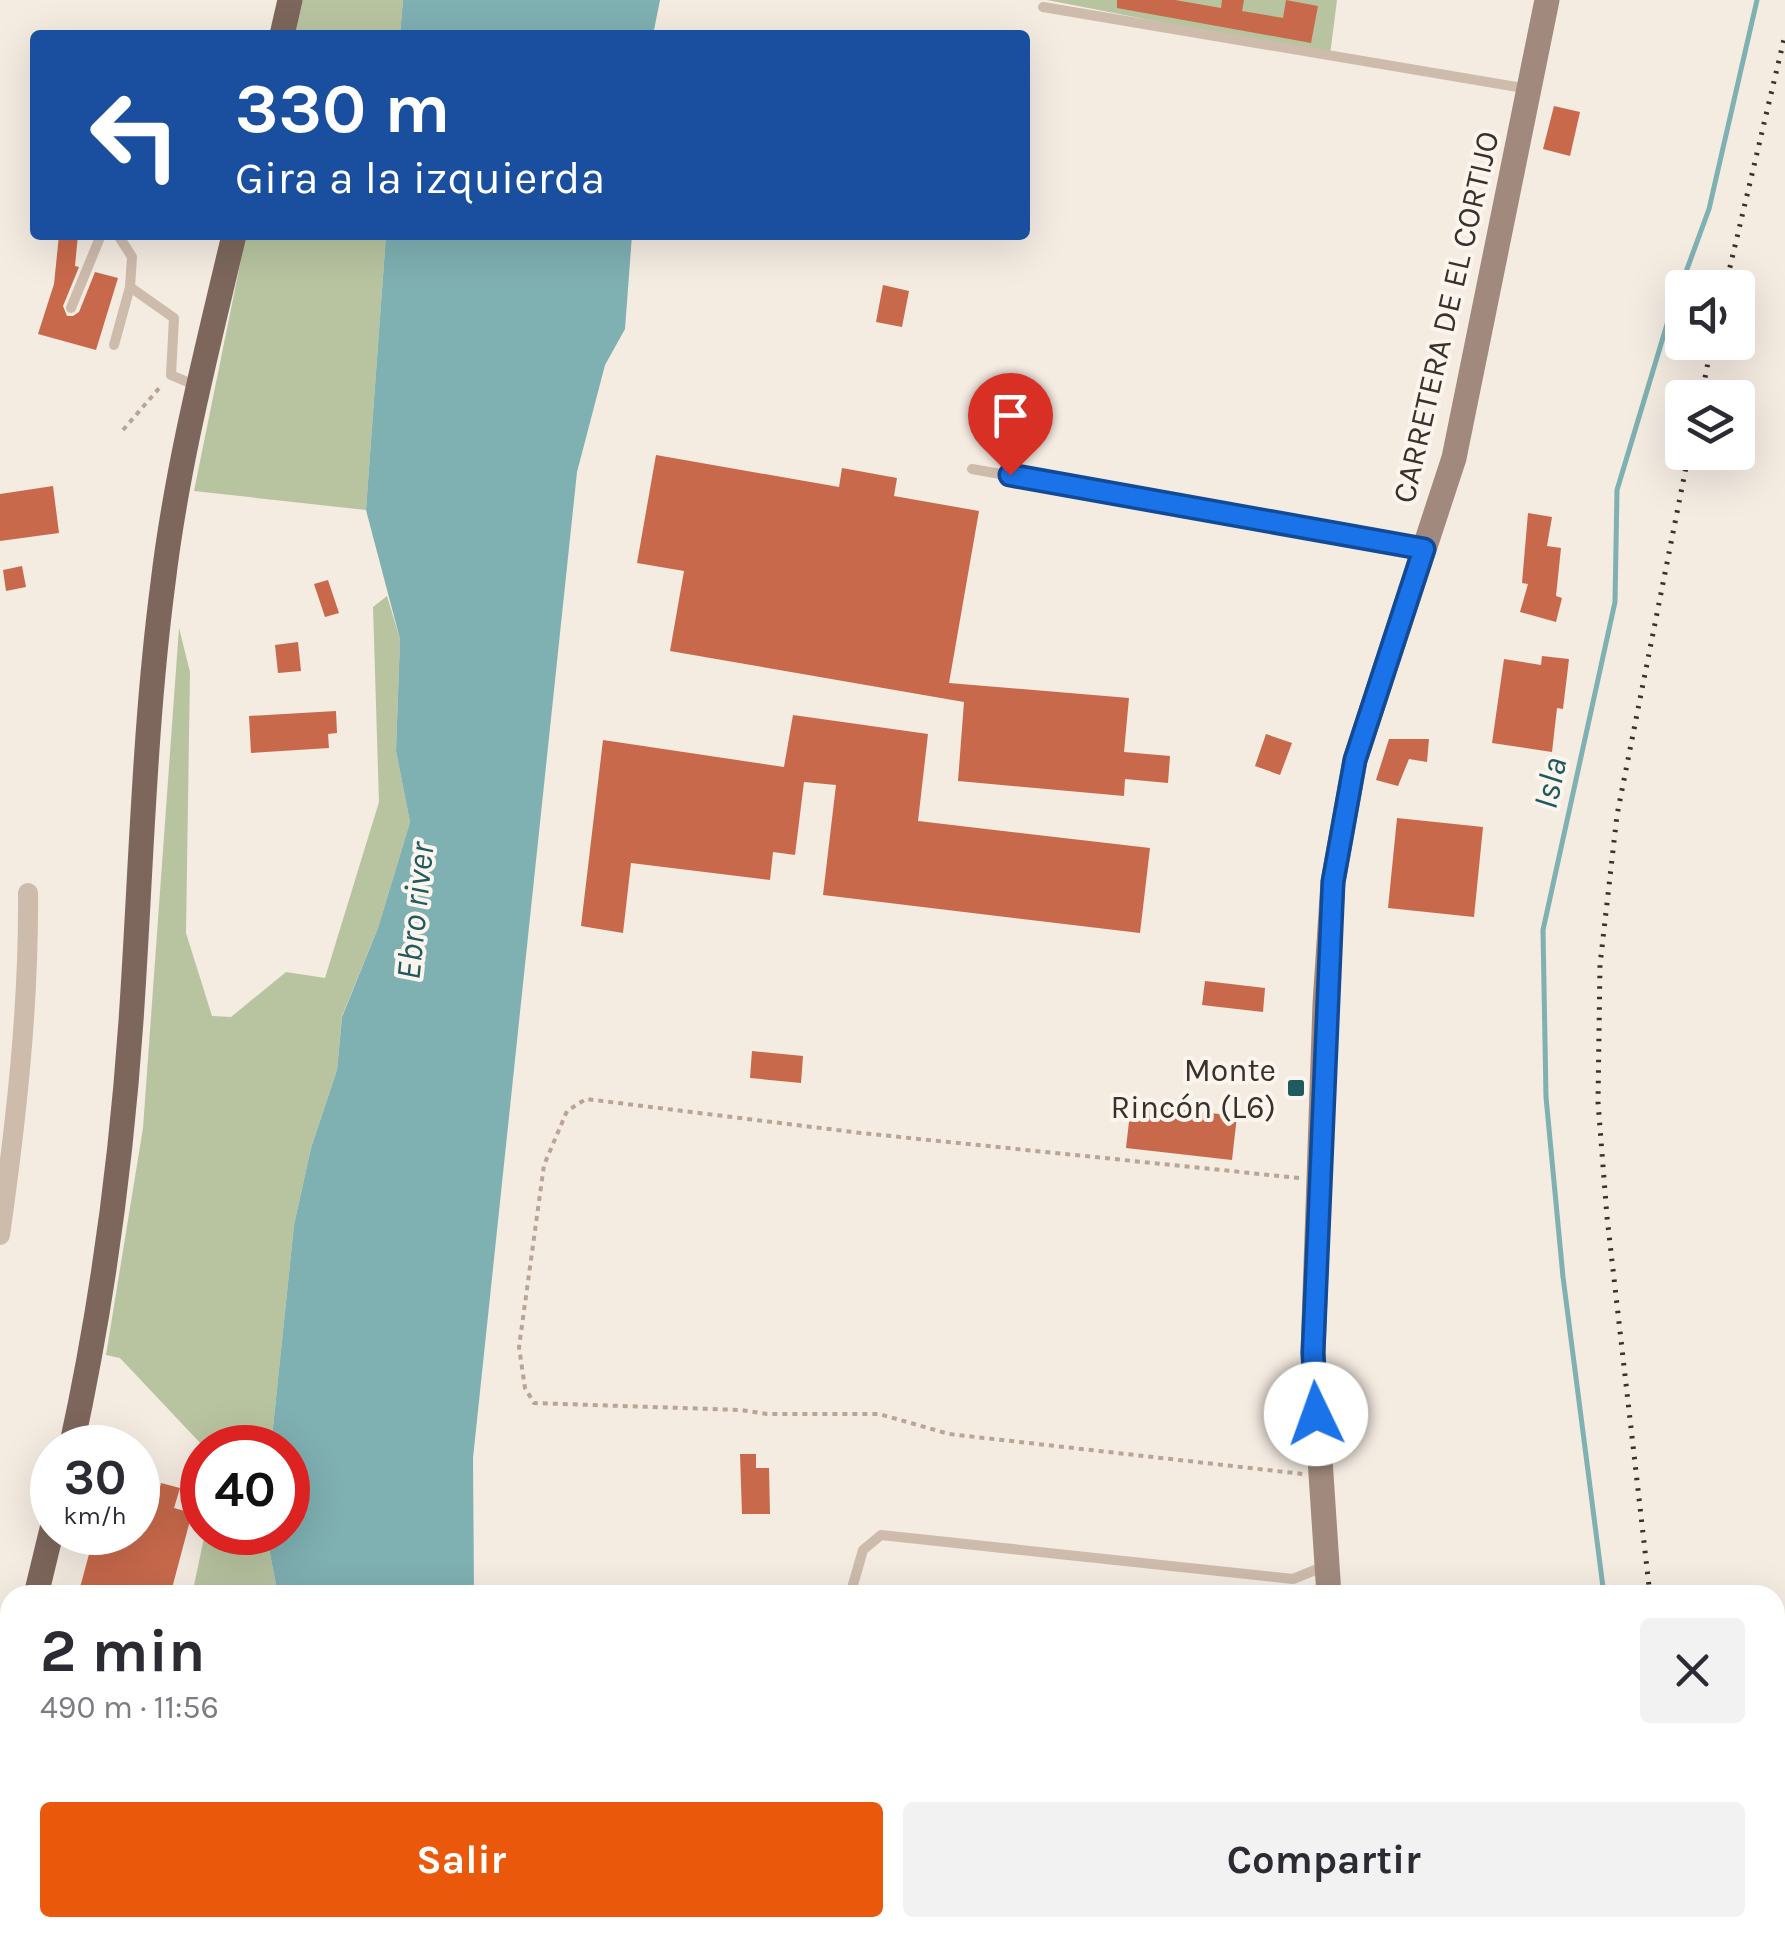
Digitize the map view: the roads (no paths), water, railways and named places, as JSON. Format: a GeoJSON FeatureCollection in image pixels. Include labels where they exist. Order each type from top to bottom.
{"type":"FeatureCollection","features":[{"type":"Feature","properties":{"kind":"main road"},"geometry":{"type":"LineString","coordinates":[[283,30],[290,0]]}},
{"type":"Feature","properties":{"kind":"main road"},"geometry":{"type":"LineString","coordinates":[[76,1425],[107,1253],[120,1140],[152,683],[163,582],[188,434],[233,240]]}},
{"type":"Feature","properties":{"kind":"main road"},"geometry":{"type":"LineString","coordinates":[[38,1585],[46,1555]]}},
{"type":"Feature","properties":{"kind":"street","name":"CARRETERA DE EL CORTIJO"},"geometry":{"type":"LineString","coordinates":[[1329,1585],[1313,1353],[1333,882],[1355,760],[1454,458],[1547,0]]}},
{"type":"Feature","properties":{"kind":"street"},"geometry":{"type":"LineString","coordinates":[[0,1235],[23,1030],[28,893]]}},
{"type":"Feature","properties":{"kind":"lane"},"geometry":{"type":"LineString","coordinates":[[1043,6],[1530,89]]}},
{"type":"Feature","properties":{"kind":"lane"},"geometry":{"type":"LineString","coordinates":[[71,308],[100,240]]}},
{"type":"Feature","properties":{"kind":"lane"},"geometry":{"type":"LineString","coordinates":[[114,345],[130,287],[132,256],[121,240]]}},
{"type":"Feature","properties":{"kind":"lane"},"geometry":{"type":"LineString","coordinates":[[130,287],[174,318],[171,375],[198,386]]}},
{"type":"Feature","properties":{"kind":"lane"},"geometry":{"type":"LineString","coordinates":[[972,468],[1424,549]]}},
{"type":"Feature","properties":{"kind":"lane"},"geometry":{"type":"LineString","coordinates":[[853,1585],[863,1550],[881,1535],[1293,1579],[1327,1566]]}},
{"type":"Feature","properties":{"kind":"water"},"geometry":{"type":"Polygon","coordinates":[[[403,0],[660,0],[654,30],[400,30],[403,0]]]}},
{"type":"Feature","properties":{"kind":"water","name":"Ebro river"},"geometry":{"type":"Polygon","coordinates":[[[386,240],[632,240],[625,329],[605,365],[577,472],[473,1458],[474,1585],[276,1585],[270,1555],[310,1555],[310,1425],[273,1425],[294,1225],[311,1148],[337,1070],[342,1017],[378,928],[410,822],[396,751],[400,639],[366,510],[386,240]]]}},
{"type":"Feature","properties":{"kind":"waterway","name":"Isla"},"geometry":{"type":"LineString","coordinates":[[1603,1585],[1563,1277],[1546,1097],[1543,930],[1615,602],[1617,490],[1668,321],[1709,209],[1757,0]]}},
{"type":"Feature","properties":{"kind":"railway"},"geometry":{"type":"LineString","coordinates":[[1729,270],[1785,35]]}},
{"type":"Feature","properties":{"kind":"railway"},"geometry":{"type":"LineString","coordinates":[[1705,380],[1708,360]]}},
{"type":"Feature","properties":{"kind":"railway"},"geometry":{"type":"LineString","coordinates":[[1649,1585],[1607,1217],[1598,1102],[1600,965],[1617,815],[1685,470]]}},
{"type":"Feature","properties":{"kind":"place","name":"Monte Rincón (L6)"},"geometry":{"type":"Point","coordinates":[1296,1088]}}]}
